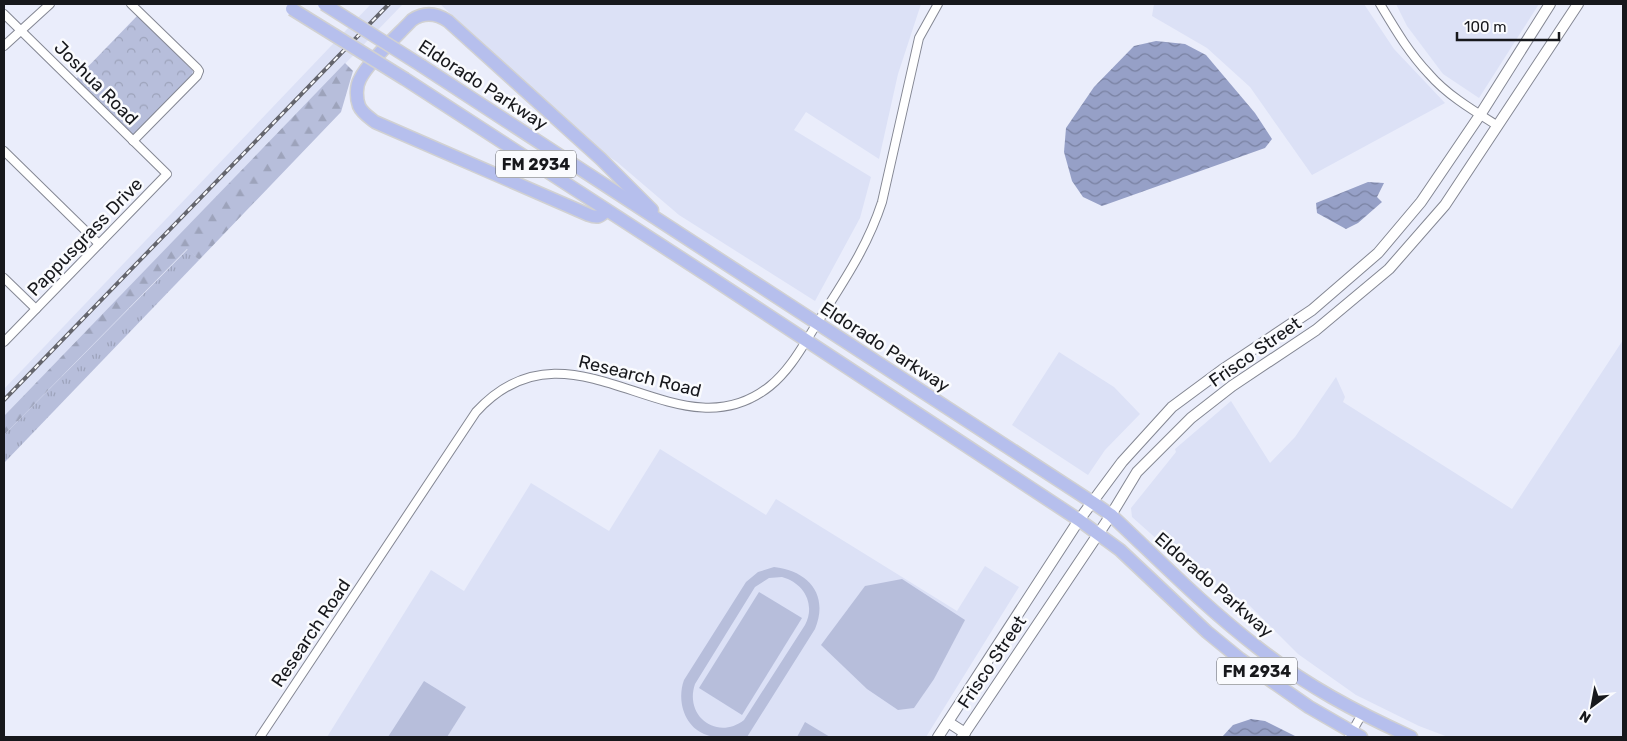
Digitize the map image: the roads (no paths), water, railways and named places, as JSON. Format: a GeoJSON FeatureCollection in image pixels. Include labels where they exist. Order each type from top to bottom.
{"type":"FeatureCollection","features":[{"type":"Feature","properties":{"kind":"main road","name":"Eldorado Parkway"},"geometry":{"type":"LineString","coordinates":[[324,4],[1092,502],[1111,515],[1222,618],[1258,648],[1341,704],[1411,737]]}},
{"type":"Feature","properties":{"kind":"main road","name":"Eldorado Parkway"},"geometry":{"type":"LineString","coordinates":[[288,6],[405,79],[1080,520],[1126,555],[1207,632],[1240,659],[1354,736]]}},
{"type":"Feature","properties":{"kind":"main road"},"geometry":{"type":"LineString","coordinates":[[606,210],[602,216],[596,218],[376,122],[359,106],[357,90],[359,80],[369,66],[412,20],[418,16],[428,14],[439,15],[601,159],[678,234]]}},
{"type":"Feature","properties":{"kind":"main road"},"geometry":{"type":"LineString","coordinates":[[940,428],[951,411]]}},
{"type":"Feature","properties":{"kind":"main road"},"geometry":{"type":"LineString","coordinates":[[1207,632],[1222,618]]}},
{"type":"Feature","properties":{"kind":"street"},"geometry":{"type":"LineString","coordinates":[[4,46],[50,4]]}},
{"type":"Feature","properties":{"kind":"street"},"geometry":{"type":"LineString","coordinates":[[131,4],[197,68],[199,74],[133,141]]}},
{"type":"Feature","properties":{"kind":"street","name":"Research Road"},"geometry":{"type":"LineString","coordinates":[[260,737],[476,412],[495,394],[523,379],[543,374],[564,373],[590,377],[684,406],[720,408],[751,398],[771,386],[787,370],[849,275],[874,227],[882,202],[919,38],[938,4]]}},
{"type":"Feature","properties":{"kind":"street"},"geometry":{"type":"LineString","coordinates":[[1380,4],[1402,42],[1430,76],[1458,99],[1498,126]]}},
{"type":"Feature","properties":{"kind":"street","name":"Frisco Street"},"geometry":{"type":"LineString","coordinates":[[938,737],[1092,502],[1122,462],[1172,407],[1222,370],[1312,310],[1378,253],[1421,202],[1480,115],[1550,4]]}},
{"type":"Feature","properties":{"kind":"street","name":"Frisco Street"},"geometry":{"type":"LineString","coordinates":[[963,735],[1138,472],[1191,418],[1232,386],[1316,330],[1389,269],[1445,205],[1578,4]]}},
{"type":"Feature","properties":{"kind":"street","name":"Joshua Road"},"geometry":{"type":"LineString","coordinates":[[4,14],[167,174]]}},
{"type":"Feature","properties":{"kind":"street"},"geometry":{"type":"LineString","coordinates":[[4,151],[99,244]]}},
{"type":"Feature","properties":{"kind":"street","name":"Pappusgrass Drive"},"geometry":{"type":"LineString","coordinates":[[4,342],[167,174]]}},
{"type":"Feature","properties":{"kind":"street"},"geometry":{"type":"LineString","coordinates":[[1378,253],[1389,269]]}},
{"type":"Feature","properties":{"kind":"street"},"geometry":{"type":"LineString","coordinates":[[4,278],[36,309]]}},
{"type":"Feature","properties":{"kind":"street"},"geometry":{"type":"LineString","coordinates":[[1354,736],[1362,714]]}},
{"type":"Feature","properties":{"kind":"street"},"geometry":{"type":"LineString","coordinates":[[948,722],[963,735]]}},
{"type":"Feature","properties":{"kind":"water"},"geometry":{"type":"Polygon","coordinates":[[[1156,41],[1185,44],[1206,55],[1255,113],[1272,139],[1265,148],[1102,206],[1083,197],[1072,181],[1064,152],[1066,128],[1094,87],[1134,46],[1156,41]]]}},
{"type":"Feature","properties":{"kind":"water"},"geometry":{"type":"Polygon","coordinates":[[[1368,182],[1384,183],[1377,197],[1382,202],[1358,223],[1346,229],[1317,213],[1316,203],[1368,182]]]}},
{"type":"Feature","properties":{"kind":"water"},"geometry":{"type":"Polygon","coordinates":[[[1251,719],[1265,721],[1297,737],[1222,737],[1233,725],[1251,719]]]}},
{"type":"Feature","properties":{"kind":"railway"},"geometry":{"type":"LineString","coordinates":[[4,400],[389,4]]}}]}
